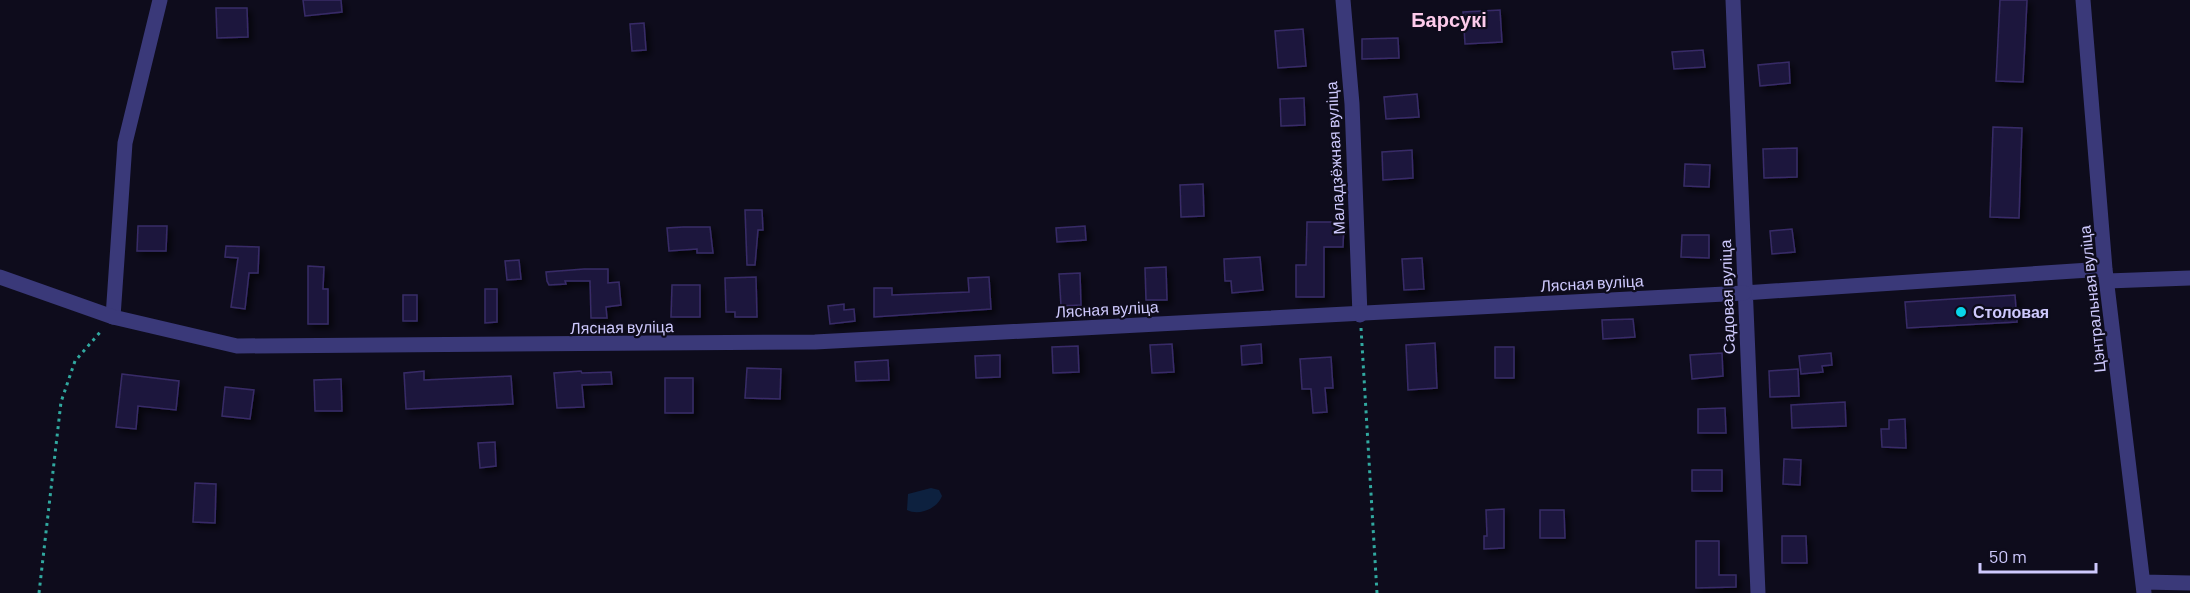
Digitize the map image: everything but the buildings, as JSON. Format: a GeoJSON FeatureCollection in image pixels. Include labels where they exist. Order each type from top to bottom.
{"type":"FeatureCollection","features":[{"type":"Feature","properties":{"kind":"street"},"geometry":{"type":"LineString","coordinates":[[113,317],[125,143],[160,0]]}},
{"type":"Feature","properties":{"kind":"street","name":"Маладзёжная вуліца"},"geometry":{"type":"LineString","coordinates":[[1342,0],[1352,104],[1360,315]]}},
{"type":"Feature","properties":{"kind":"street","name":"Садовая вуліца"},"geometry":{"type":"LineString","coordinates":[[1732,0],[1758,593]]}},
{"type":"Feature","properties":{"kind":"street","name":"Цэнтральная вуліца"},"geometry":{"type":"LineString","coordinates":[[2083,0],[2106,275],[2144,587]]}},
{"type":"Feature","properties":{"kind":"street","name":"Лясная вуліца"},"geometry":{"type":"LineString","coordinates":[[0,277],[113,317],[237,346],[538,346],[814,342],[2106,275],[2190,278]]}},
{"type":"Feature","properties":{"kind":"street"},"geometry":{"type":"LineString","coordinates":[[2144,587],[2190,583]]}},
{"type":"Feature","properties":{"kind":"path"},"geometry":{"type":"LineString","coordinates":[[1360,315],[1377,593]]}},
{"type":"Feature","properties":{"kind":"path"},"geometry":{"type":"LineString","coordinates":[[39,593],[61,402],[75,361],[113,317]]}},
{"type":"Feature","properties":{"kind":"water"},"geometry":{"type":"Polygon","coordinates":[[[931,488],[939,490],[942,496],[936,505],[922,512],[907,510],[908,494],[931,488]]]}},
{"type":"Feature","properties":{"kind":"place","name":"Столовая"},"geometry":{"type":"Point","coordinates":[1961,312]}},
{"type":"Feature","properties":{"kind":"district","name":"Барсукі"},"geometry":{"type":"Point","coordinates":[1449,20]}}]}
